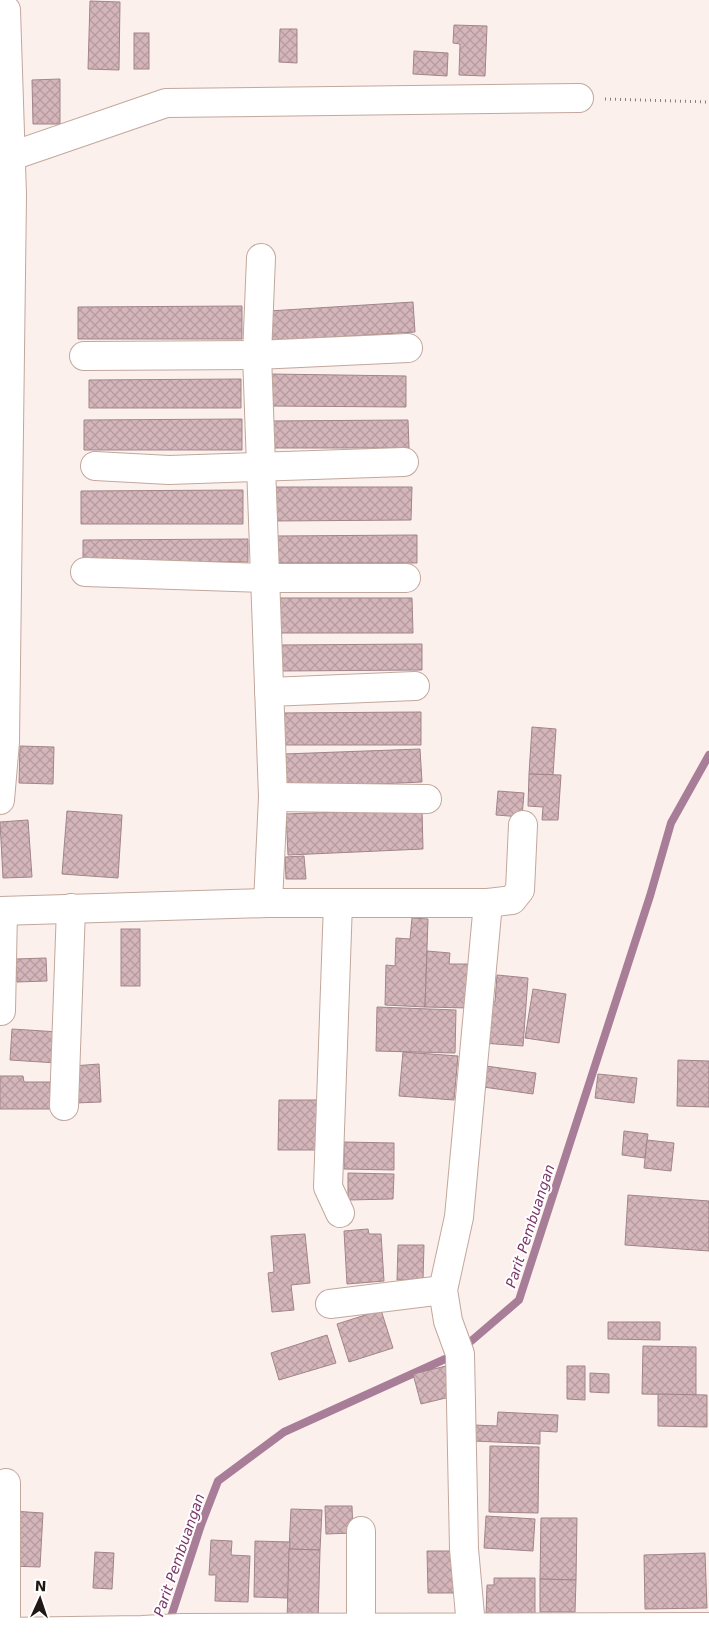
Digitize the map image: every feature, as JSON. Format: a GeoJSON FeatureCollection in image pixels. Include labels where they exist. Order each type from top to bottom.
{"type":"FeatureCollection","features":[{"type":"Feature","properties":{"kind":"street"},"geometry":{"type":"LineString","coordinates":[[0,800],[5,742],[12,190],[5,158],[6,10]]}},
{"type":"Feature","properties":{"kind":"street"},"geometry":{"type":"LineString","coordinates":[[5,158],[166,103],[579,98]]}},
{"type":"Feature","properties":{"kind":"street"},"geometry":{"type":"LineString","coordinates":[[261,258],[257,355],[273,797],[268,903]]}},
{"type":"Feature","properties":{"kind":"street"},"geometry":{"type":"LineString","coordinates":[[84,356],[257,355],[408,348]]}},
{"type":"Feature","properties":{"kind":"street"},"geometry":{"type":"LineString","coordinates":[[95,466],[168,470],[404,462]]}},
{"type":"Feature","properties":{"kind":"street"},"geometry":{"type":"LineString","coordinates":[[85,572],[264,578],[406,578]]}},
{"type":"Feature","properties":{"kind":"street"},"geometry":{"type":"LineString","coordinates":[[269,692],[415,686]]}},
{"type":"Feature","properties":{"kind":"street"},"geometry":{"type":"LineString","coordinates":[[273,797],[427,799]]}},
{"type":"Feature","properties":{"kind":"street"},"geometry":{"type":"LineString","coordinates":[[1,1012],[2,911],[268,903],[488,902],[512,900],[520,890],[524,825]]}},
{"type":"Feature","properties":{"kind":"street"},"geometry":{"type":"LineString","coordinates":[[471,1626],[464,1550],[460,1354],[448,1320],[444,1290],[459,1217],[488,902]]}},
{"type":"Feature","properties":{"kind":"street"},"geometry":{"type":"LineString","coordinates":[[338,903],[328,1187],[340,1213]]}},
{"type":"Feature","properties":{"kind":"street"},"geometry":{"type":"LineString","coordinates":[[64,1106],[71,908]]}},
{"type":"Feature","properties":{"kind":"street"},"geometry":{"type":"LineString","coordinates":[[330,1304],[444,1290]]}},
{"type":"Feature","properties":{"kind":"street"},"geometry":{"type":"LineString","coordinates":[[6,1484],[3,1632],[181,1628],[471,1626],[627,1634],[709,1627]]}},
{"type":"Feature","properties":{"kind":"street"},"geometry":{"type":"LineString","coordinates":[[360,1628],[361,1531]]}},
{"type":"Feature","properties":{"kind":"path"},"geometry":{"type":"LineString","coordinates":[[579,98],[709,102]]}},
{"type":"Feature","properties":{"kind":"building"},"geometry":{"type":"Polygon","coordinates":[[[90,1],[120,2],[119,70],[88,69],[90,1]]]}},
{"type":"Feature","properties":{"kind":"building"},"geometry":{"type":"Polygon","coordinates":[[[454,25],[487,26],[485,76],[459,75],[460,44],[453,43],[454,25]]]}},
{"type":"Feature","properties":{"kind":"building"},"geometry":{"type":"Polygon","coordinates":[[[280,29],[297,29],[297,63],[279,62],[280,29]]]}},
{"type":"Feature","properties":{"kind":"building"},"geometry":{"type":"Polygon","coordinates":[[[134,33],[149,33],[149,69],[134,69],[134,33]]]}},
{"type":"Feature","properties":{"kind":"building"},"geometry":{"type":"Polygon","coordinates":[[[414,51],[448,53],[447,76],[413,74],[414,51]]]}},
{"type":"Feature","properties":{"kind":"building"},"geometry":{"type":"Polygon","coordinates":[[[60,79],[60,124],[33,124],[32,80],[60,79]]]}},
{"type":"Feature","properties":{"kind":"building"},"geometry":{"type":"Polygon","coordinates":[[[413,302],[415,332],[272,341],[269,311],[413,302]]]}},
{"type":"Feature","properties":{"kind":"building"},"geometry":{"type":"Polygon","coordinates":[[[242,306],[242,339],[78,339],[78,307],[242,306]]]}},
{"type":"Feature","properties":{"kind":"building"},"geometry":{"type":"Polygon","coordinates":[[[271,374],[406,376],[406,407],[270,406],[271,374]]]}},
{"type":"Feature","properties":{"kind":"building"},"geometry":{"type":"Polygon","coordinates":[[[241,379],[241,408],[89,408],[89,380],[241,379]]]}},
{"type":"Feature","properties":{"kind":"building"},"geometry":{"type":"Polygon","coordinates":[[[242,419],[242,450],[84,450],[84,420],[242,419]]]}},
{"type":"Feature","properties":{"kind":"building"},"geometry":{"type":"Polygon","coordinates":[[[408,420],[409,448],[269,448],[269,421],[408,420]]]}},
{"type":"Feature","properties":{"kind":"building"},"geometry":{"type":"Polygon","coordinates":[[[272,487],[412,487],[411,520],[272,521],[272,487]]]}},
{"type":"Feature","properties":{"kind":"building"},"geometry":{"type":"Polygon","coordinates":[[[243,490],[243,524],[81,524],[81,491],[243,490]]]}},
{"type":"Feature","properties":{"kind":"building"},"geometry":{"type":"Polygon","coordinates":[[[417,535],[417,563],[277,563],[277,536],[417,535]]]}},
{"type":"Feature","properties":{"kind":"building"},"geometry":{"type":"Polygon","coordinates":[[[248,539],[248,562],[83,562],[83,540],[248,539]]]}},
{"type":"Feature","properties":{"kind":"building"},"geometry":{"type":"Polygon","coordinates":[[[275,598],[412,598],[413,633],[275,633],[275,598]]]}},
{"type":"Feature","properties":{"kind":"building"},"geometry":{"type":"Polygon","coordinates":[[[422,644],[422,670],[280,671],[279,645],[422,644]]]}},
{"type":"Feature","properties":{"kind":"building"},"geometry":{"type":"Polygon","coordinates":[[[421,712],[421,745],[278,745],[278,713],[421,712]]]}},
{"type":"Feature","properties":{"kind":"building"},"geometry":{"type":"Polygon","coordinates":[[[532,727],[556,729],[553,775],[529,774],[532,727]]]}},
{"type":"Feature","properties":{"kind":"building"},"geometry":{"type":"Polygon","coordinates":[[[20,746],[54,747],[53,784],[19,783],[20,746]]]}},
{"type":"Feature","properties":{"kind":"building"},"geometry":{"type":"Polygon","coordinates":[[[420,749],[422,782],[285,788],[284,754],[420,749]]]}},
{"type":"Feature","properties":{"kind":"building"},"geometry":{"type":"Polygon","coordinates":[[[529,774],[561,775],[558,820],[542,820],[543,807],[528,806],[529,774]]]}},
{"type":"Feature","properties":{"kind":"building"},"geometry":{"type":"Polygon","coordinates":[[[498,791],[524,793],[522,817],[496,815],[498,791]]]}},
{"type":"Feature","properties":{"kind":"building"},"geometry":{"type":"Polygon","coordinates":[[[422,809],[423,849],[288,855],[286,814],[422,809]]]}},
{"type":"Feature","properties":{"kind":"building"},"geometry":{"type":"Polygon","coordinates":[[[67,811],[122,815],[118,878],[62,874],[67,811]]]}},
{"type":"Feature","properties":{"kind":"building"},"geometry":{"type":"Polygon","coordinates":[[[28,820],[32,877],[3,878],[0,822],[28,820]]]}},
{"type":"Feature","properties":{"kind":"building"},"geometry":{"type":"Polygon","coordinates":[[[304,856],[306,879],[286,879],[285,857],[304,856]]]}},
{"type":"Feature","properties":{"kind":"building"},"geometry":{"type":"Polygon","coordinates":[[[412,918],[428,919],[425,1007],[385,1005],[386,965],[395,966],[396,938],[410,939],[412,918]]]}},
{"type":"Feature","properties":{"kind":"building"},"geometry":{"type":"Polygon","coordinates":[[[121,929],[140,929],[140,986],[121,986],[121,929]]]}},
{"type":"Feature","properties":{"kind":"building"},"geometry":{"type":"Polygon","coordinates":[[[427,951],[450,953],[449,964],[471,964],[469,1008],[425,1007],[427,951]]]}},
{"type":"Feature","properties":{"kind":"building"},"geometry":{"type":"Polygon","coordinates":[[[46,958],[47,981],[17,982],[16,959],[46,958]]]}},
{"type":"Feature","properties":{"kind":"building"},"geometry":{"type":"Polygon","coordinates":[[[497,975],[528,978],[523,1046],[482,1043],[485,1001],[495,1002],[497,975]]]}},
{"type":"Feature","properties":{"kind":"building"},"geometry":{"type":"Polygon","coordinates":[[[533,989],[566,994],[559,1043],[525,1038],[533,989]]]}},
{"type":"Feature","properties":{"kind":"building"},"geometry":{"type":"Polygon","coordinates":[[[377,1007],[456,1010],[455,1053],[376,1051],[377,1007]]]}},
{"type":"Feature","properties":{"kind":"building"},"geometry":{"type":"Polygon","coordinates":[[[12,1029],[59,1032],[57,1063],[10,1060],[12,1029]]]}},
{"type":"Feature","properties":{"kind":"building"},"geometry":{"type":"Polygon","coordinates":[[[403,1052],[458,1056],[454,1100],[399,1096],[403,1052]]]}},
{"type":"Feature","properties":{"kind":"building"},"geometry":{"type":"Polygon","coordinates":[[[678,1060],[709,1061],[709,1107],[677,1106],[678,1060]]]}},
{"type":"Feature","properties":{"kind":"building"},"geometry":{"type":"Polygon","coordinates":[[[99,1064],[101,1102],[75,1103],[73,1066],[99,1064]]]}},
{"type":"Feature","properties":{"kind":"building"},"geometry":{"type":"Polygon","coordinates":[[[486,1066],[536,1073],[533,1094],[483,1087],[486,1066]]]}},
{"type":"Feature","properties":{"kind":"building"},"geometry":{"type":"Polygon","coordinates":[[[598,1074],[637,1078],[634,1103],[595,1098],[598,1074]]]}},
{"type":"Feature","properties":{"kind":"building"},"geometry":{"type":"Polygon","coordinates":[[[0,1076],[23,1076],[24,1082],[50,1082],[51,1109],[0,1109],[0,1076]]]}},
{"type":"Feature","properties":{"kind":"building"},"geometry":{"type":"Polygon","coordinates":[[[279,1100],[326,1100],[326,1150],[278,1150],[279,1100]]]}},
{"type":"Feature","properties":{"kind":"building"},"geometry":{"type":"Polygon","coordinates":[[[624,1131],[648,1134],[645,1158],[622,1155],[624,1131]]]}},
{"type":"Feature","properties":{"kind":"building"},"geometry":{"type":"Polygon","coordinates":[[[647,1140],[674,1143],[671,1171],[644,1168],[647,1140]]]}},
{"type":"Feature","properties":{"kind":"building"},"geometry":{"type":"Polygon","coordinates":[[[344,1142],[394,1143],[394,1170],[344,1169],[344,1142]]]}},
{"type":"Feature","properties":{"kind":"building"},"geometry":{"type":"Polygon","coordinates":[[[348,1173],[394,1174],[393,1199],[348,1200],[348,1173]]]}},
{"type":"Feature","properties":{"kind":"building"},"geometry":{"type":"Polygon","coordinates":[[[628,1195],[709,1201],[709,1251],[625,1245],[628,1195]]]}},
{"type":"Feature","properties":{"kind":"building"},"geometry":{"type":"Polygon","coordinates":[[[368,1229],[369,1234],[381,1234],[384,1281],[347,1284],[344,1231],[368,1229]]]}},
{"type":"Feature","properties":{"kind":"building"},"geometry":{"type":"Polygon","coordinates":[[[305,1234],[310,1283],[291,1285],[294,1310],[272,1312],[268,1273],[274,1272],[271,1236],[305,1234]]]}},
{"type":"Feature","properties":{"kind":"building"},"geometry":{"type":"Polygon","coordinates":[[[398,1245],[424,1245],[423,1280],[397,1280],[398,1245]]]}},
{"type":"Feature","properties":{"kind":"building"},"geometry":{"type":"Polygon","coordinates":[[[381,1310],[393,1348],[349,1362],[337,1324],[381,1310]]]}},
{"type":"Feature","properties":{"kind":"building"},"geometry":{"type":"Polygon","coordinates":[[[608,1322],[660,1322],[660,1340],[608,1339],[608,1322]]]}},
{"type":"Feature","properties":{"kind":"building"},"geometry":{"type":"Polygon","coordinates":[[[327,1335],[336,1363],[279,1380],[271,1353],[327,1335]]]}},
{"type":"Feature","properties":{"kind":"building"},"geometry":{"type":"Polygon","coordinates":[[[643,1346],[696,1347],[696,1395],[642,1394],[643,1346]]]}},
{"type":"Feature","properties":{"kind":"building"},"geometry":{"type":"Polygon","coordinates":[[[446,1366],[454,1396],[421,1404],[413,1374],[446,1366]]]}},
{"type":"Feature","properties":{"kind":"building"},"geometry":{"type":"Polygon","coordinates":[[[567,1366],[585,1366],[585,1400],[567,1399],[567,1366]]]}},
{"type":"Feature","properties":{"kind":"building"},"geometry":{"type":"Polygon","coordinates":[[[590,1373],[609,1374],[609,1393],[590,1392],[590,1373]]]}},
{"type":"Feature","properties":{"kind":"building"},"geometry":{"type":"Polygon","coordinates":[[[658,1394],[707,1395],[707,1427],[658,1426],[658,1394]]]}},
{"type":"Feature","properties":{"kind":"building"},"geometry":{"type":"Polygon","coordinates":[[[498,1412],[558,1415],[557,1432],[540,1431],[540,1444],[474,1441],[474,1425],[497,1426],[498,1412]]]}},
{"type":"Feature","properties":{"kind":"building"},"geometry":{"type":"Polygon","coordinates":[[[490,1446],[539,1447],[538,1513],[489,1512],[490,1446]]]}},
{"type":"Feature","properties":{"kind":"building"},"geometry":{"type":"Polygon","coordinates":[[[325,1506],[352,1506],[353,1533],[326,1534],[325,1506]]]}},
{"type":"Feature","properties":{"kind":"building"},"geometry":{"type":"Polygon","coordinates":[[[291,1509],[322,1510],[320,1550],[289,1549],[291,1509]]]}},
{"type":"Feature","properties":{"kind":"building"},"geometry":{"type":"Polygon","coordinates":[[[12,1511],[43,1513],[40,1567],[9,1566],[12,1511]]]}},
{"type":"Feature","properties":{"kind":"building"},"geometry":{"type":"Polygon","coordinates":[[[486,1516],[535,1519],[533,1551],[484,1548],[486,1516]]]}},
{"type":"Feature","properties":{"kind":"building"},"geometry":{"type":"Polygon","coordinates":[[[541,1518],[577,1518],[576,1580],[540,1579],[541,1518]]]}},
{"type":"Feature","properties":{"kind":"building"},"geometry":{"type":"Polygon","coordinates":[[[211,1540],[232,1541],[231,1555],[250,1556],[248,1602],[215,1601],[216,1575],[209,1575],[211,1540]]]}},
{"type":"Feature","properties":{"kind":"building"},"geometry":{"type":"Polygon","coordinates":[[[255,1541],[290,1542],[288,1598],[254,1597],[255,1541]]]}},
{"type":"Feature","properties":{"kind":"building"},"geometry":{"type":"Polygon","coordinates":[[[289,1549],[320,1550],[318,1622],[287,1621],[289,1549]]]}},
{"type":"Feature","properties":{"kind":"building"},"geometry":{"type":"Polygon","coordinates":[[[427,1551],[454,1551],[455,1593],[428,1593],[427,1551]]]}},
{"type":"Feature","properties":{"kind":"building"},"geometry":{"type":"Polygon","coordinates":[[[95,1552],[114,1553],[112,1589],[93,1588],[95,1552]]]}},
{"type":"Feature","properties":{"kind":"building"},"geometry":{"type":"Polygon","coordinates":[[[705,1553],[707,1608],[645,1609],[644,1555],[705,1553]]]}},
{"type":"Feature","properties":{"kind":"building"},"geometry":{"type":"Polygon","coordinates":[[[494,1578],[535,1578],[535,1618],[486,1617],[487,1585],[494,1585],[494,1578]]]}},
{"type":"Feature","properties":{"kind":"building"},"geometry":{"type":"Polygon","coordinates":[[[540,1579],[576,1580],[575,1612],[540,1612],[540,1579]]]}},
{"type":"Feature","properties":{"kind":"waterway","name":"Parit Pembuangan"},"geometry":{"type":"LineString","coordinates":[[463,1348],[519,1300],[650,896],[671,823],[709,755]]}},
{"type":"Feature","properties":{"kind":"waterway","name":"Parit Pembuangan"},"geometry":{"type":"LineString","coordinates":[[169,1623],[201,1525],[218,1481],[284,1432],[454,1355]]}}]}
